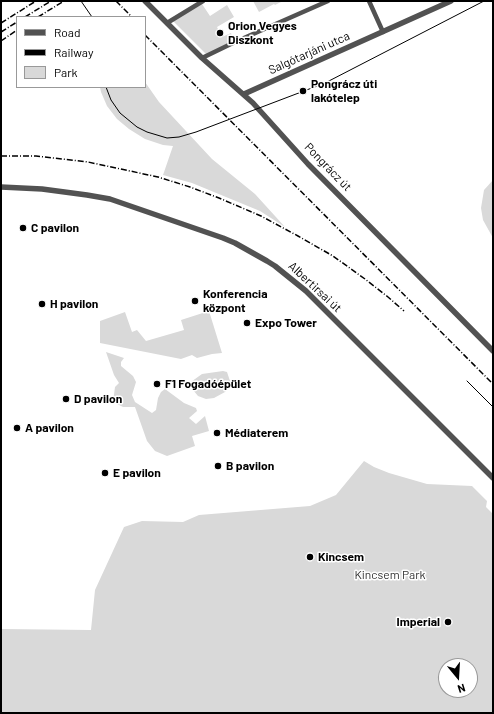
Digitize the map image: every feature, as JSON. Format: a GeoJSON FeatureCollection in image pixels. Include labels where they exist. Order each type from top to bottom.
{"type":"FeatureCollection","features":[{"type":"Feature","properties":{"kind":"street","name":"Pongrácz út"},"geometry":{"type":"LineString","coordinates":[[145,1],[202,58],[253,103],[308,164],[493,351]]}},
{"type":"Feature","properties":{"kind":"street"},"geometry":{"type":"LineString","coordinates":[[167,23],[203,1]]}},
{"type":"Feature","properties":{"kind":"street"},"geometry":{"type":"LineString","coordinates":[[245,38],[328,1]]}},
{"type":"Feature","properties":{"kind":"street"},"geometry":{"type":"LineString","coordinates":[[368,1],[383,32]]}},
{"type":"Feature","properties":{"kind":"street","name":"Salgótarjáni utca"},"geometry":{"type":"LineString","coordinates":[[244,94],[451,1]]}},
{"type":"Feature","properties":{"kind":"street"},"geometry":{"type":"LineString","coordinates":[[202,58],[235,42]]}},
{"type":"Feature","properties":{"kind":"street","name":"Albertirsai út"},"geometry":{"type":"LineString","coordinates":[[1,187],[42,189],[110,199],[223,238],[267,261],[306,291],[493,478]]}},
{"type":"Feature","properties":{"kind":"green space"},"geometry":{"type":"Polygon","coordinates":[[[253,1],[273,2],[283,1],[259,12],[253,1]]]}},
{"type":"Feature","properties":{"kind":"green space"},"geometry":{"type":"Polygon","coordinates":[[[202,4],[210,16],[227,5],[234,17],[217,27],[222,37],[231,33],[234,42],[207,55],[173,21],[202,4]]]}},
{"type":"Feature","properties":{"kind":"green space"},"geometry":{"type":"Polygon","coordinates":[[[146,83],[159,102],[212,159],[255,194],[285,227],[260,211],[192,183],[163,175],[173,146],[163,145],[145,139],[129,129],[117,119],[107,106],[100,88],[146,88],[146,83]]]}},
{"type":"Feature","properties":{"kind":"green space"},"geometry":{"type":"Polygon","coordinates":[[[493,180],[493,238],[483,220],[481,208],[484,190],[493,180]]]}},
{"type":"Feature","properties":{"kind":"green space"},"geometry":{"type":"Polygon","coordinates":[[[209,311],[222,353],[197,358],[192,355],[181,359],[100,343],[100,321],[125,312],[132,332],[137,330],[146,341],[184,330],[181,320],[209,311]]]}},
{"type":"Feature","properties":{"kind":"green space"},"geometry":{"type":"Polygon","coordinates":[[[106,352],[124,358],[121,362],[121,366],[133,376],[136,382],[132,395],[135,402],[152,413],[156,410],[158,398],[161,392],[165,389],[184,403],[196,408],[197,411],[189,418],[196,424],[205,416],[209,431],[192,436],[195,446],[167,456],[155,451],[147,441],[135,407],[123,407],[113,402],[115,387],[119,383],[114,375],[106,352]]]}},
{"type":"Feature","properties":{"kind":"green space"},"geometry":{"type":"Polygon","coordinates":[[[223,371],[227,372],[231,384],[230,387],[225,392],[214,398],[206,399],[198,396],[188,384],[202,374],[223,371]]]}},
{"type":"Feature","properties":{"kind":"green space","name":"Kincsem Park"},"geometry":{"type":"Polygon","coordinates":[[[364,461],[389,473],[427,484],[472,486],[487,501],[486,507],[493,514],[493,713],[1,713],[1,629],[91,630],[95,590],[124,527],[142,521],[183,522],[199,515],[310,506],[336,495],[364,461]]]}},
{"type":"Feature","properties":{"kind":"tram line"},"geometry":{"type":"LineString","coordinates":[[81,1],[91,16]]}},
{"type":"Feature","properties":{"kind":"tram line"},"geometry":{"type":"LineString","coordinates":[[106,88],[111,100],[120,113],[137,127],[147,132],[167,138],[179,137],[196,132],[325,83],[484,1]]}},
{"type":"Feature","properties":{"kind":"tram line"},"geometry":{"type":"LineString","coordinates":[[467,381],[493,407]]}},
{"type":"Feature","properties":{"kind":"railway"},"geometry":{"type":"LineString","coordinates":[[1,23],[36,1]]}},
{"type":"Feature","properties":{"kind":"railway"},"geometry":{"type":"LineString","coordinates":[[27,16],[51,1]]}},
{"type":"Feature","properties":{"kind":"railway"},"geometry":{"type":"LineString","coordinates":[[40,16],[64,1]]}},
{"type":"Feature","properties":{"kind":"railway"},"geometry":{"type":"LineString","coordinates":[[116,1],[131,16]]}},
{"type":"Feature","properties":{"kind":"railway"},"geometry":{"type":"LineString","coordinates":[[1,32],[16,23]]}},
{"type":"Feature","properties":{"kind":"railway"},"geometry":{"type":"LineString","coordinates":[[1,41],[16,31]]}},
{"type":"Feature","properties":{"kind":"railway"},"geometry":{"type":"LineString","coordinates":[[146,36],[493,384]]}},
{"type":"Feature","properties":{"kind":"railway"},"geometry":{"type":"LineString","coordinates":[[1,156],[36,156],[88,162],[158,177],[219,198],[261,216],[333,256],[365,279],[404,311]]}},
{"type":"Feature","properties":{"kind":"place","name":"Orion Vegyes Diszkont"},"geometry":{"type":"Point","coordinates":[220,33]}},
{"type":"Feature","properties":{"kind":"place","name":"Pongrácz úti lakótelep"},"geometry":{"type":"Point","coordinates":[303,91]}},
{"type":"Feature","properties":{"kind":"place","name":"C pavilon"},"geometry":{"type":"Point","coordinates":[23,228]}},
{"type":"Feature","properties":{"kind":"place","name":"Konferencia központ"},"geometry":{"type":"Point","coordinates":[195,301]}},
{"type":"Feature","properties":{"kind":"place","name":"H pavilon"},"geometry":{"type":"Point","coordinates":[42,304]}},
{"type":"Feature","properties":{"kind":"place","name":"Expo Tower"},"geometry":{"type":"Point","coordinates":[247,323]}},
{"type":"Feature","properties":{"kind":"place","name":"F1 Fogadóépület"},"geometry":{"type":"Point","coordinates":[157,384]}},
{"type":"Feature","properties":{"kind":"place","name":"D pavilon"},"geometry":{"type":"Point","coordinates":[66,399]}},
{"type":"Feature","properties":{"kind":"place","name":"A pavilon"},"geometry":{"type":"Point","coordinates":[17,428]}},
{"type":"Feature","properties":{"kind":"place","name":"Médiaterem"},"geometry":{"type":"Point","coordinates":[217,433]}},
{"type":"Feature","properties":{"kind":"place","name":"B pavilon"},"geometry":{"type":"Point","coordinates":[218,466]}},
{"type":"Feature","properties":{"kind":"place","name":"E pavilon"},"geometry":{"type":"Point","coordinates":[105,473]}},
{"type":"Feature","properties":{"kind":"place","name":"Kincsem"},"geometry":{"type":"Point","coordinates":[310,557]}},
{"type":"Feature","properties":{"kind":"place","name":"Imperial"},"geometry":{"type":"Point","coordinates":[448,622]}}]}
